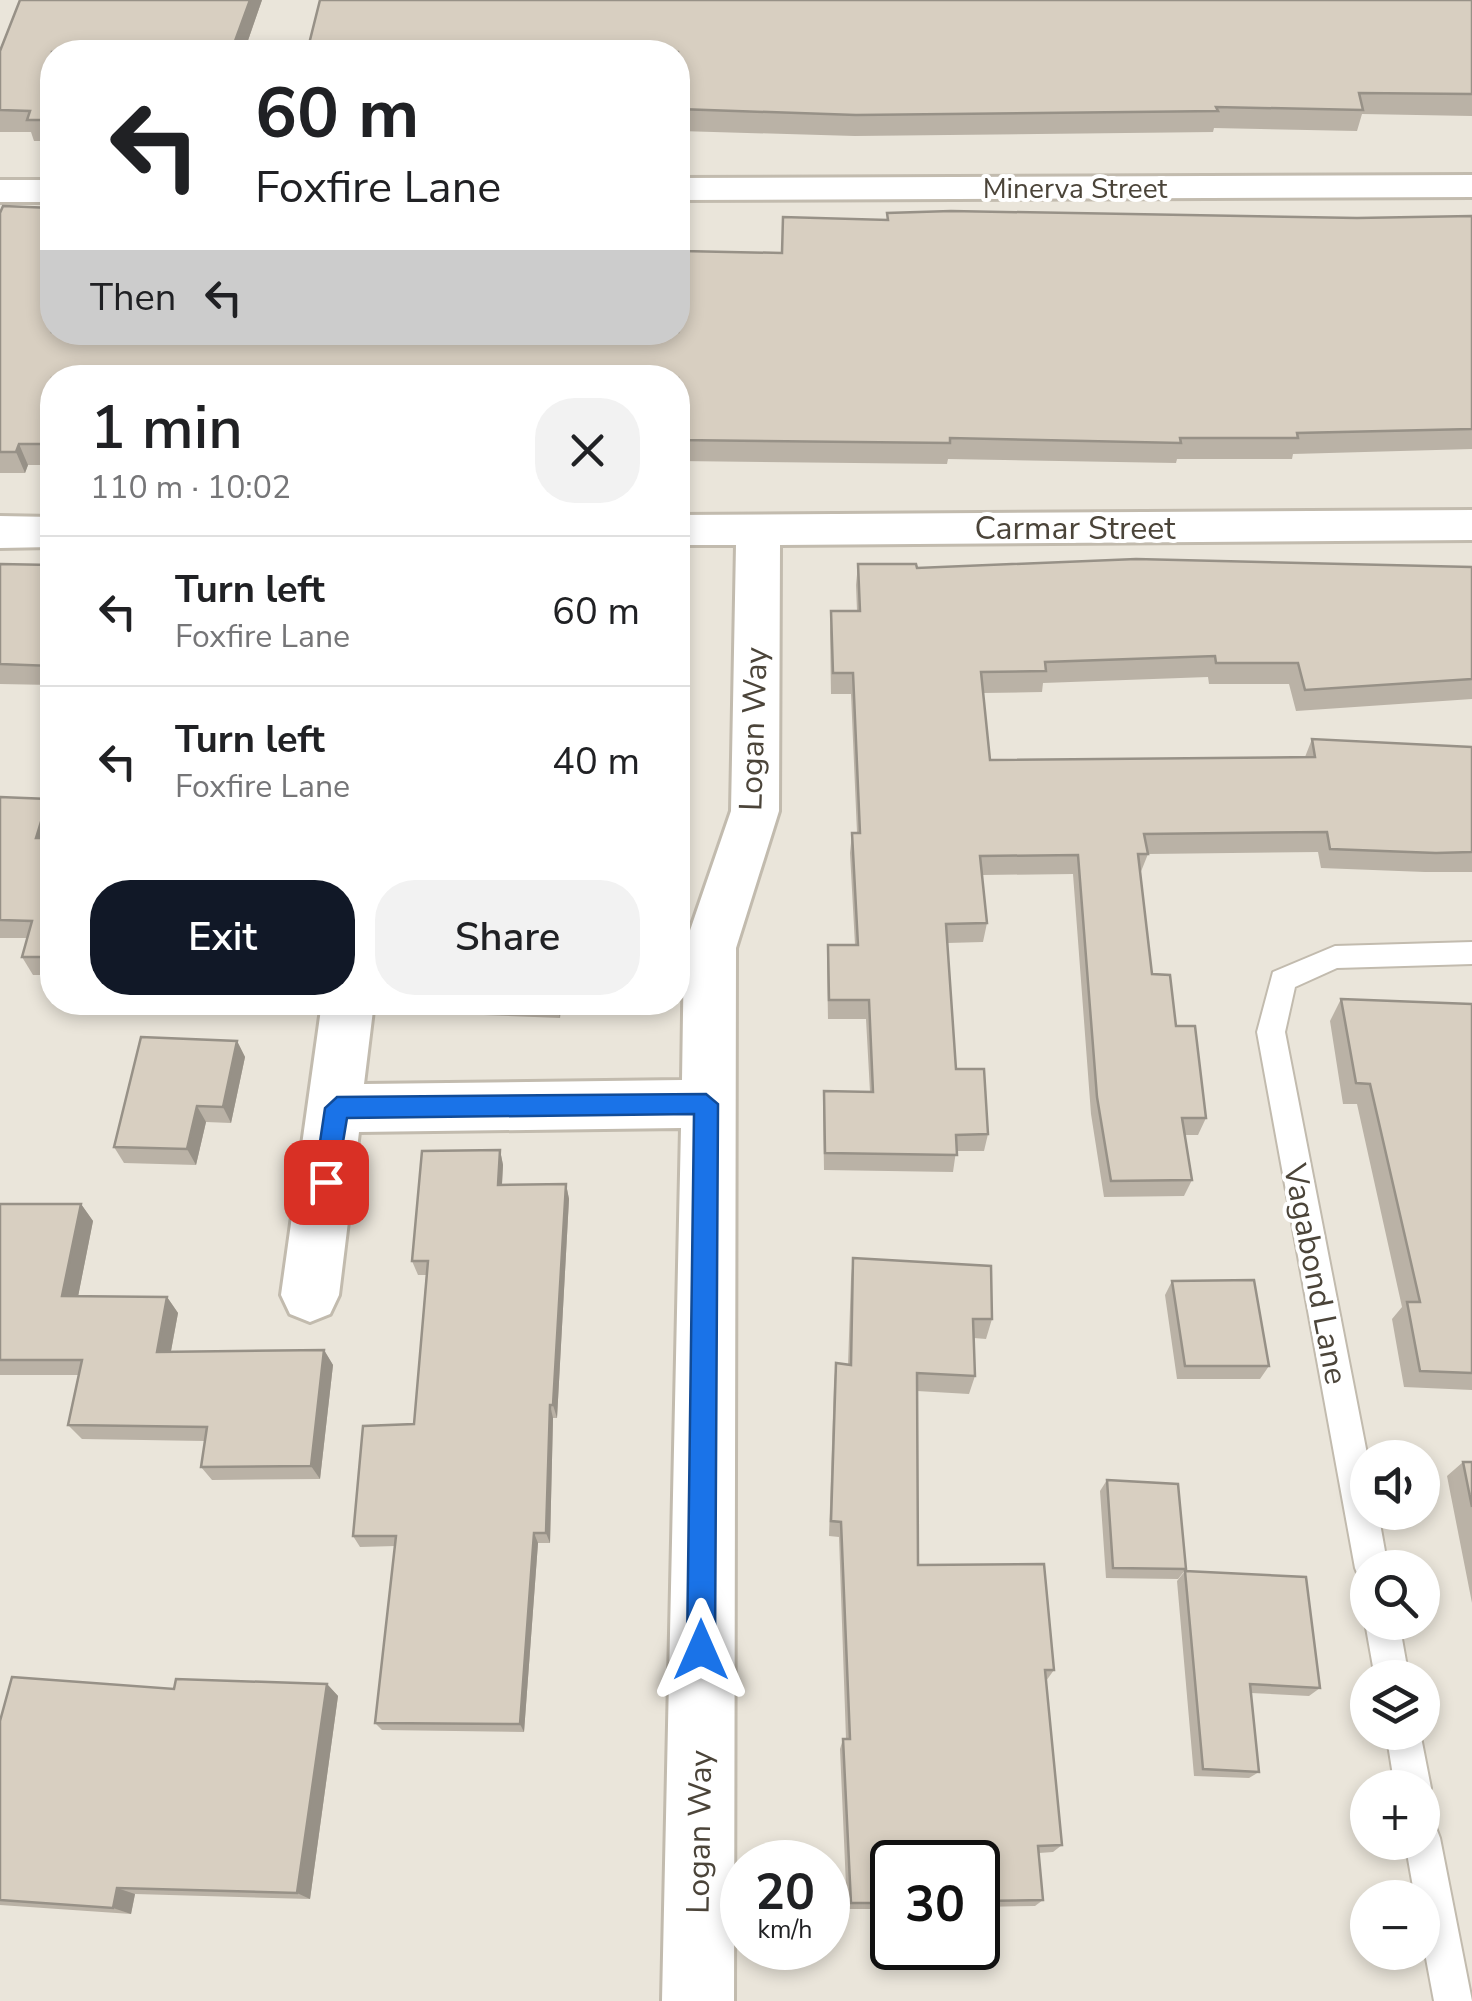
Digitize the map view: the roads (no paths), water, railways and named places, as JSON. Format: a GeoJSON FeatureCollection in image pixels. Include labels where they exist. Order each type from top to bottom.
{"type":"FeatureCollection","features":[{"type":"Feature","properties":{"kind":"street","name":"Minerva Street"},"geometry":{"type":"LineString","coordinates":[[690,189],[1472,186]]}},
{"type":"Feature","properties":{"kind":"street"},"geometry":{"type":"LineString","coordinates":[[0,191],[40,191]]}},
{"type":"Feature","properties":{"kind":"street","name":"Carmar Street"},"geometry":{"type":"LineString","coordinates":[[690,530],[1472,525]]}},
{"type":"Feature","properties":{"kind":"street","name":"Logan Way"},"geometry":{"type":"LineString","coordinates":[[698,2001],[710,948],[755,811],[758,530]]}},
{"type":"Feature","properties":{"kind":"street"},"geometry":{"type":"LineString","coordinates":[[0,532],[40,532]]}},
{"type":"Feature","properties":{"kind":"street"},"geometry":{"type":"LineString","coordinates":[[310,1295],[347,1015]]}},
{"type":"Feature","properties":{"kind":"street"},"geometry":{"type":"LineString","coordinates":[[337,1108],[706,1104]]}},
{"type":"Feature","properties":{"kind":"lane","name":"Vagabond Lane"},"geometry":{"type":"LineString","coordinates":[[1369,1550],[1271,1032],[1283,980],[1335,956],[1472,953]]}},
{"type":"Feature","properties":{"kind":"lane"},"geometry":{"type":"LineString","coordinates":[[1426,1860],[1453,2001]]}}]}
